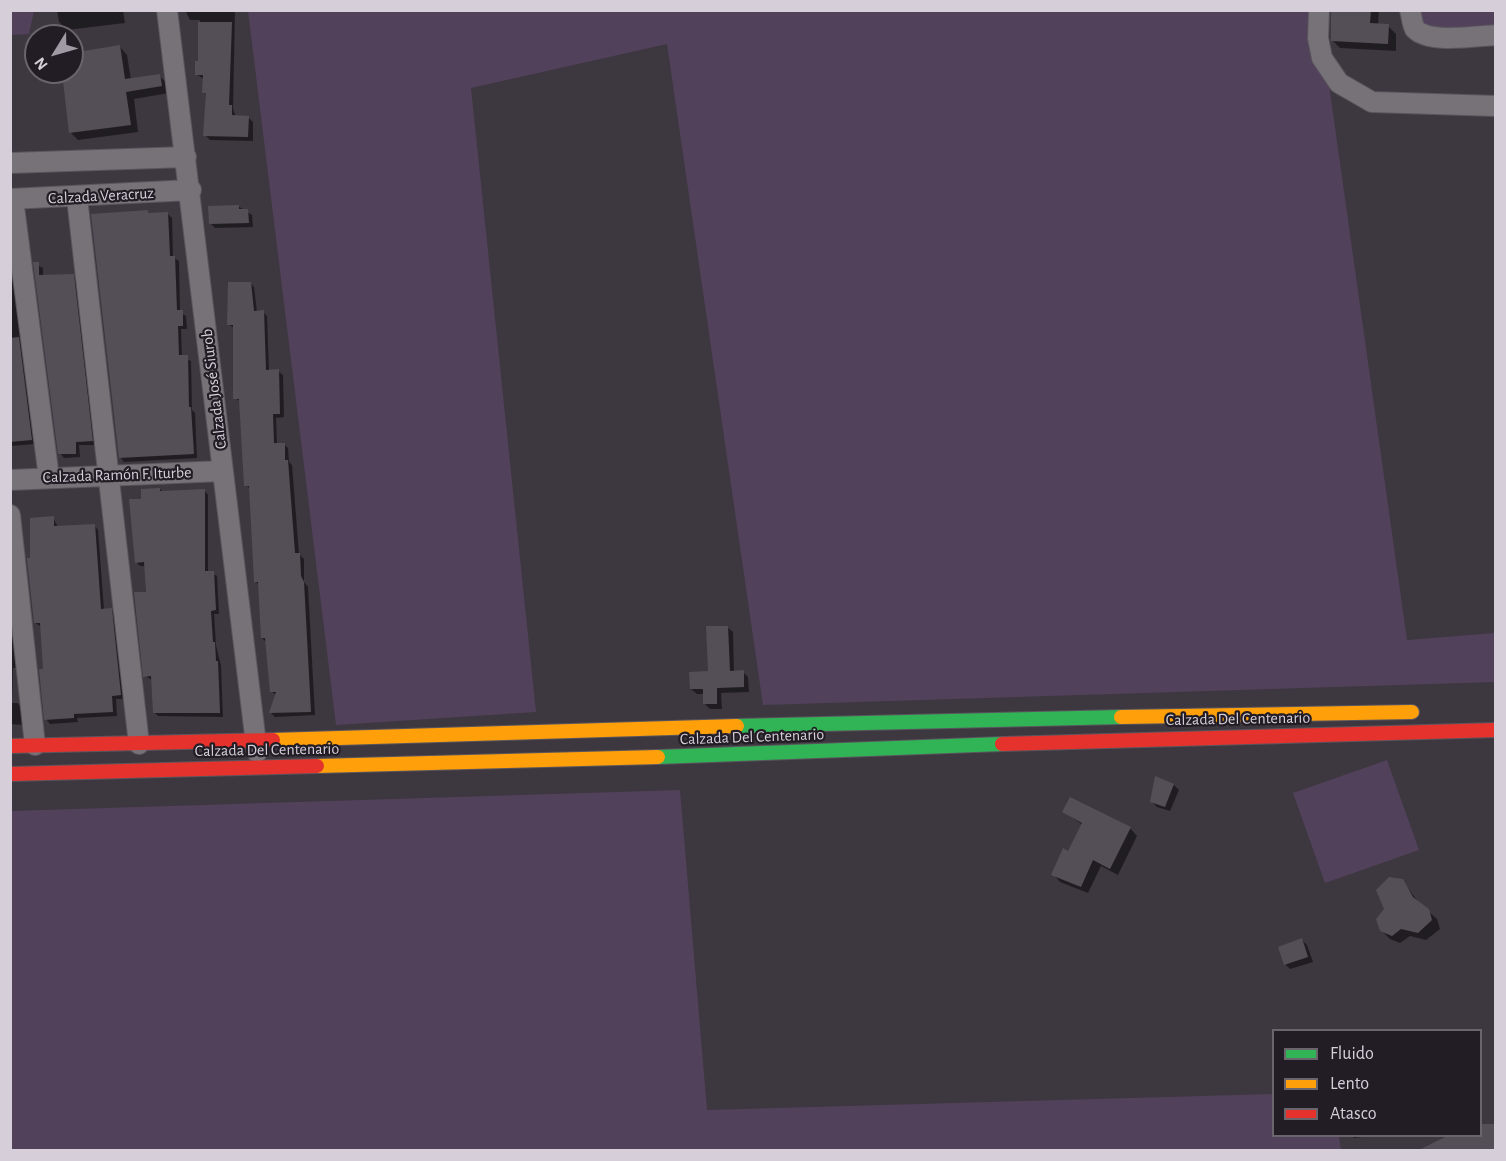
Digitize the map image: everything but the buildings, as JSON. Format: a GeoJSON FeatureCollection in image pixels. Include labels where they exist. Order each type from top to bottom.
{"type":"FeatureCollection","features":[{"type":"Feature","properties":{"kind":"main road","name":"Calzada Del Centenario"},"geometry":{"type":"LineString","coordinates":[[10,746],[257,741],[930,720],[1425,712]]}},
{"type":"Feature","properties":{"kind":"main road","name":"Calzada Del Centenario"},"geometry":{"type":"LineString","coordinates":[[10,774],[687,756],[1155,738],[1496,730]]}},
{"type":"Feature","properties":{"kind":"street","name":"Calzada José Siurob"},"geometry":{"type":"LineString","coordinates":[[167,10],[191,190],[257,741],[257,767]]}},
{"type":"Feature","properties":{"kind":"street"},"geometry":{"type":"LineString","coordinates":[[1320,10],[1318,38],[1322,57],[1339,83],[1372,102],[1496,106]]}},
{"type":"Feature","properties":{"kind":"street"},"geometry":{"type":"LineString","coordinates":[[1412,19],[1421,34],[1434,38],[1496,35]]}},
{"type":"Feature","properties":{"kind":"street"},"geometry":{"type":"LineString","coordinates":[[10,163],[186,157]]}},
{"type":"Feature","properties":{"kind":"street","name":"Calzada Veracruz"},"geometry":{"type":"LineString","coordinates":[[12,199],[77,198],[191,190]]}},
{"type":"Feature","properties":{"kind":"street"},"geometry":{"type":"LineString","coordinates":[[77,198],[139,744]]}},
{"type":"Feature","properties":{"kind":"street"},"geometry":{"type":"LineString","coordinates":[[12,199],[49,478]]}},
{"type":"Feature","properties":{"kind":"street","name":"Calzada Ramón F. Iturbe"},"geometry":{"type":"LineString","coordinates":[[10,480],[223,471]]}},
{"type":"Feature","properties":{"kind":"street"},"geometry":{"type":"LineString","coordinates":[[10,515],[35,745]]}},
{"type":"Feature","properties":{"kind":"shaded area"},"geometry":{"type":"Polygon","coordinates":[[[11,10],[34,11],[31,24],[24,24],[24,34],[11,35],[11,10]]]}},
{"type":"Feature","properties":{"kind":"shaded area"},"geometry":{"type":"Polygon","coordinates":[[[248,11],[1327,11],[1325,56],[1407,640],[1495,633],[1495,682],[763,705],[667,44],[471,88],[536,712],[336,725],[248,11]]]}},
{"type":"Feature","properties":{"kind":"shaded area"},"geometry":{"type":"Polygon","coordinates":[[[1420,11],[1495,11],[1495,28],[1425,29],[1420,18],[1420,11]]]}},
{"type":"Feature","properties":{"kind":"shaded area"},"geometry":{"type":"Polygon","coordinates":[[[1387,760],[1419,850],[1325,883],[1293,793],[1387,760]]]}},
{"type":"Feature","properties":{"kind":"shaded area"},"geometry":{"type":"Polygon","coordinates":[[[680,790],[707,1110],[1272,1094],[1272,1137],[1339,1137],[1341,1150],[11,1150],[11,811],[680,790]]]}},
{"type":"Feature","properties":{"kind":"traffic: fast"},"geometry":{"type":"LineString","coordinates":[[737,726],[1121,717]]}},
{"type":"Feature","properties":{"kind":"traffic: fast"},"geometry":{"type":"LineString","coordinates":[[658,757],[1002,744]]}},
{"type":"Feature","properties":{"kind":"traffic: slow"},"geometry":{"type":"LineString","coordinates":[[1121,717],[1412,712]]}},
{"type":"Feature","properties":{"kind":"traffic: slow"},"geometry":{"type":"LineString","coordinates":[[273,740],[737,726]]}},
{"type":"Feature","properties":{"kind":"traffic: slow"},"geometry":{"type":"LineString","coordinates":[[317,766],[658,757]]}},
{"type":"Feature","properties":{"kind":"traffic: jam"},"geometry":{"type":"LineString","coordinates":[[1002,744],[1496,730]]}},
{"type":"Feature","properties":{"kind":"traffic: jam"},"geometry":{"type":"LineString","coordinates":[[10,746],[273,740]]}},
{"type":"Feature","properties":{"kind":"traffic: jam"},"geometry":{"type":"LineString","coordinates":[[10,774],[317,766]]}}]}
